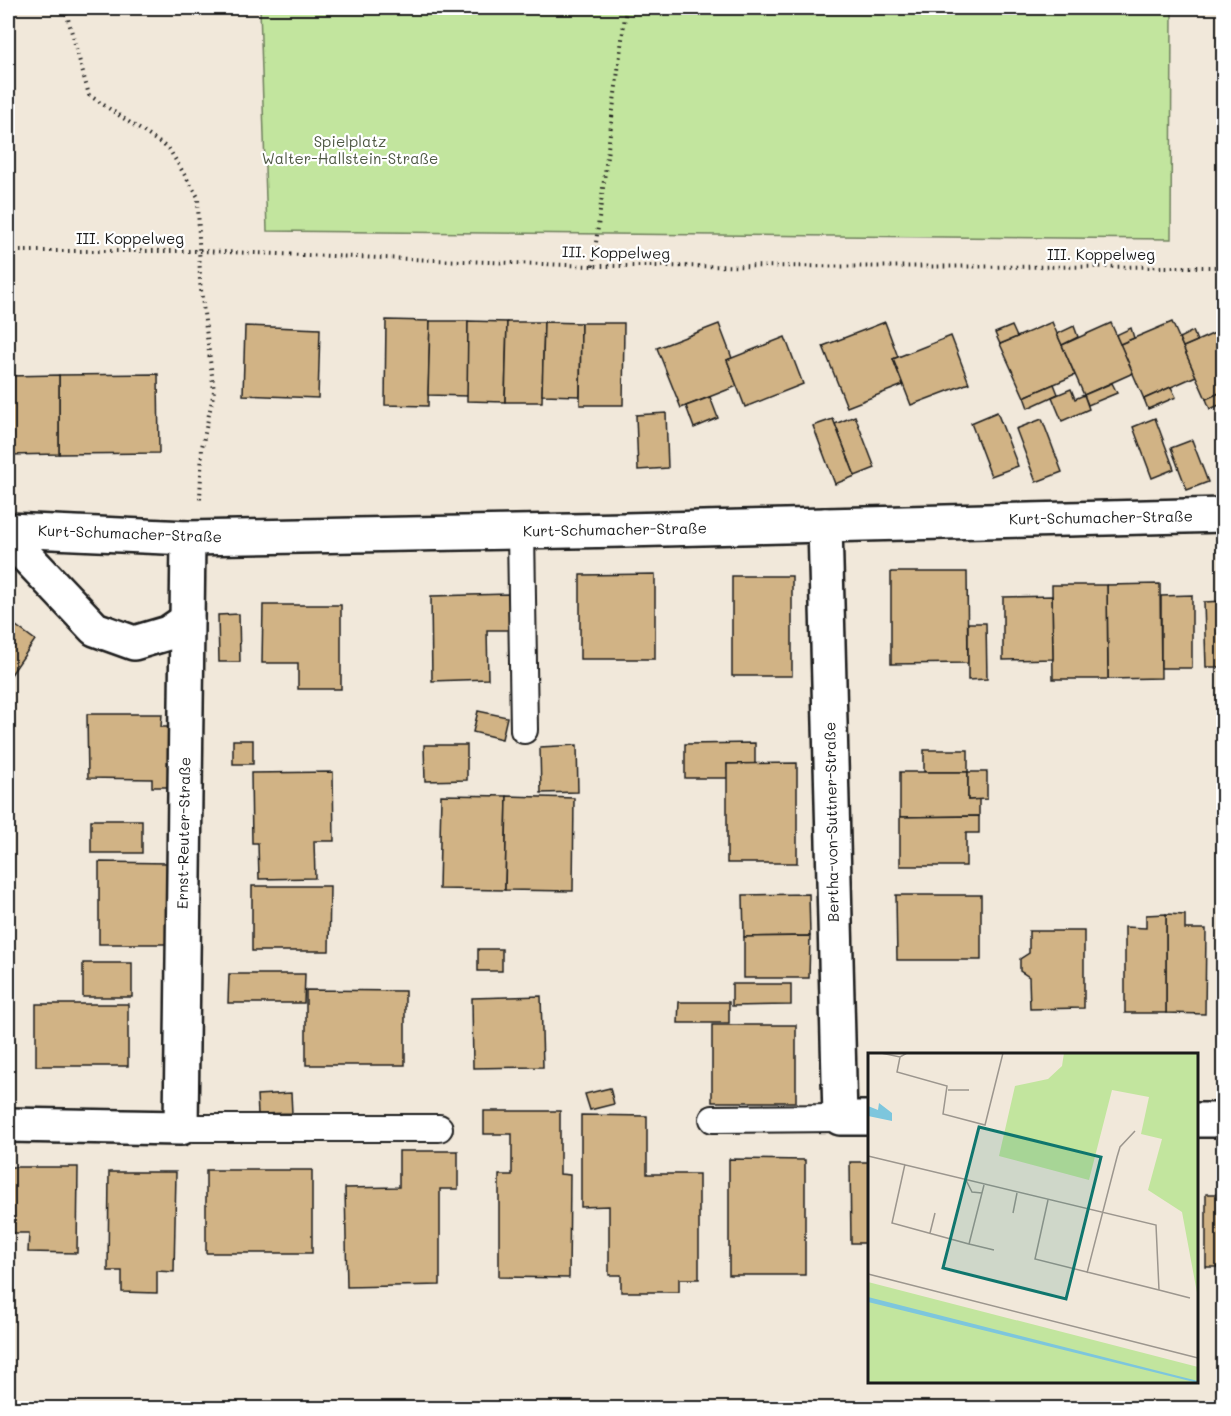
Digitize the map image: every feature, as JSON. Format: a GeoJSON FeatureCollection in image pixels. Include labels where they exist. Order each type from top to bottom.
{"type":"FeatureCollection","features":[{"type":"Feature","properties":{"kind":"street","name":"Kurt-Schumacher-Straße"},"geometry":{"type":"LineString","coordinates":[[8,530],[194,538],[1224,515]]}},
{"type":"Feature","properties":{"kind":"street","name":"Bertha-von-Suttner-Straße"},"geometry":{"type":"LineString","coordinates":[[825,525],[855,1118]]}},
{"type":"Feature","properties":{"kind":"street","name":"Kurt-Schumacher-Straße"},"geometry":{"type":"LineString","coordinates":[[8,537],[95,628],[134,643],[168,633],[187,620]]}},
{"type":"Feature","properties":{"kind":"street","name":"Ernst-Reuter-Straße"},"geometry":{"type":"LineString","coordinates":[[181,1128],[187,620],[194,538]]}},
{"type":"Feature","properties":{"kind":"street"},"geometry":{"type":"LineString","coordinates":[[1198,1120],[1224,1120]]}},
{"type":"Feature","properties":{"kind":"street"},"geometry":{"type":"LineString","coordinates":[[8,1125],[181,1128]]}},
{"type":"Feature","properties":{"kind":"lane"},"geometry":{"type":"LineString","coordinates":[[521,531],[524,730]]}},
{"type":"Feature","properties":{"kind":"lane","name":"Bertha-von-Suttner-Straße"},"geometry":{"type":"LineString","coordinates":[[713,1119],[855,1118]]}},
{"type":"Feature","properties":{"kind":"lane"},"geometry":{"type":"LineString","coordinates":[[181,1128],[439,1128]]}},
{"type":"Feature","properties":{"kind":"path"},"geometry":{"type":"LineString","coordinates":[[65,8],[89,95],[169,149],[198,197],[200,282],[214,391],[202,447],[194,538]]}},
{"type":"Feature","properties":{"kind":"path"},"geometry":{"type":"LineString","coordinates":[[593,266],[626,8]]}},
{"type":"Feature","properties":{"kind":"path","name":"III. Koppelweg"},"geometry":{"type":"LineString","coordinates":[[8,251],[200,251],[593,266],[1224,267]]}},
{"type":"Feature","properties":{"kind":"green space","name":"Spielplatz Walter-Hallstein-Straße"},"geometry":{"type":"Polygon","coordinates":[[[260,8],[1172,8],[1171,239],[267,231],[260,8]]]}},
{"type":"Feature","properties":{"kind":"building"},"geometry":{"type":"Polygon","coordinates":[[[386,320],[430,321],[428,406],[385,405],[386,320]]]}},
{"type":"Feature","properties":{"kind":"building"},"geometry":{"type":"Polygon","coordinates":[[[430,321],[468,321],[468,396],[428,395],[430,321]]]}},
{"type":"Feature","properties":{"kind":"building"},"geometry":{"type":"Polygon","coordinates":[[[468,321],[507,322],[505,402],[467,401],[468,321]]]}},
{"type":"Feature","properties":{"kind":"building"},"geometry":{"type":"Polygon","coordinates":[[[507,322],[544,322],[542,402],[505,402],[507,322]]]}},
{"type":"Feature","properties":{"kind":"building"},"geometry":{"type":"Polygon","coordinates":[[[544,322],[581,323],[580,396],[542,395],[544,322]]]}},
{"type":"Feature","properties":{"kind":"building"},"geometry":{"type":"Polygon","coordinates":[[[885,322],[898,357],[893,359],[903,385],[847,407],[823,346],[885,322]]]}},
{"type":"Feature","properties":{"kind":"building"},"geometry":{"type":"Polygon","coordinates":[[[1052,322],[1075,375],[1024,397],[1000,344],[1052,322]]]}},
{"type":"Feature","properties":{"kind":"building"},"geometry":{"type":"Polygon","coordinates":[[[1172,322],[1196,376],[1144,399],[1120,344],[1172,322]]]}},
{"type":"Feature","properties":{"kind":"building"},"geometry":{"type":"Polygon","coordinates":[[[581,323],[624,323],[623,405],[580,405],[581,323]]]}},
{"type":"Feature","properties":{"kind":"building"},"geometry":{"type":"Polygon","coordinates":[[[1111,323],[1133,373],[1084,395],[1062,345],[1111,323]]]}},
{"type":"Feature","properties":{"kind":"building"},"geometry":{"type":"Polygon","coordinates":[[[719,324],[732,358],[727,360],[737,386],[681,408],[657,348],[719,324]]]}},
{"type":"Feature","properties":{"kind":"building"},"geometry":{"type":"Polygon","coordinates":[[[245,326],[320,329],[318,398],[243,395],[245,326]]]}},
{"type":"Feature","properties":{"kind":"building"},"geometry":{"type":"Polygon","coordinates":[[[1012,326],[1017,337],[1000,344],[995,333],[1012,326]]]}},
{"type":"Feature","properties":{"kind":"building"},"geometry":{"type":"Polygon","coordinates":[[[1074,326],[1078,337],[1062,345],[1057,334],[1074,326]]]}},
{"type":"Feature","properties":{"kind":"building"},"geometry":{"type":"Polygon","coordinates":[[[1131,328],[1134,338],[1120,344],[1116,335],[1131,328]]]}},
{"type":"Feature","properties":{"kind":"building"},"geometry":{"type":"Polygon","coordinates":[[[1224,329],[1224,391],[1206,399],[1183,347],[1224,329]]]}},
{"type":"Feature","properties":{"kind":"building"},"geometry":{"type":"Polygon","coordinates":[[[1193,331],[1197,341],[1183,347],[1179,338],[1193,331]]]}},
{"type":"Feature","properties":{"kind":"building"},"geometry":{"type":"Polygon","coordinates":[[[951,336],[969,383],[911,405],[893,359],[951,336]]]}},
{"type":"Feature","properties":{"kind":"building"},"geometry":{"type":"Polygon","coordinates":[[[785,337],[803,384],[745,407],[727,360],[785,337]]]}},
{"type":"Feature","properties":{"kind":"building"},"geometry":{"type":"Polygon","coordinates":[[[158,374],[159,453],[59,454],[59,375],[158,374]]]}},
{"type":"Feature","properties":{"kind":"building"},"geometry":{"type":"Polygon","coordinates":[[[59,375],[59,454],[8,455],[8,376],[59,375]]]}},
{"type":"Feature","properties":{"kind":"building"},"geometry":{"type":"Polygon","coordinates":[[[1112,383],[1117,393],[1088,405],[1084,395],[1112,383]]]}},
{"type":"Feature","properties":{"kind":"building"},"geometry":{"type":"Polygon","coordinates":[[[1054,384],[1058,394],[1028,408],[1024,397],[1054,384]]]}},
{"type":"Feature","properties":{"kind":"building"},"geometry":{"type":"Polygon","coordinates":[[[1171,387],[1176,397],[1148,409],[1144,399],[1171,387]]]}},
{"type":"Feature","properties":{"kind":"building"},"geometry":{"type":"Polygon","coordinates":[[[1071,389],[1075,399],[1084,395],[1089,409],[1062,421],[1052,397],[1071,389]]]}},
{"type":"Feature","properties":{"kind":"building"},"geometry":{"type":"Polygon","coordinates":[[[1224,391],[1224,403],[1210,409],[1206,399],[1224,391]]]}},
{"type":"Feature","properties":{"kind":"building"},"geometry":{"type":"Polygon","coordinates":[[[710,397],[718,418],[694,428],[686,406],[710,397]]]}},
{"type":"Feature","properties":{"kind":"building"},"geometry":{"type":"Polygon","coordinates":[[[997,412],[1018,466],[991,476],[971,423],[997,412]]]}},
{"type":"Feature","properties":{"kind":"building"},"geometry":{"type":"Polygon","coordinates":[[[666,413],[668,468],[638,470],[636,415],[666,413]]]}},
{"type":"Feature","properties":{"kind":"building"},"geometry":{"type":"Polygon","coordinates":[[[855,416],[875,468],[855,476],[835,424],[855,416]]]}},
{"type":"Feature","properties":{"kind":"building"},"geometry":{"type":"Polygon","coordinates":[[[1155,418],[1174,469],[1152,478],[1133,427],[1155,418]]]}},
{"type":"Feature","properties":{"kind":"building"},"geometry":{"type":"Polygon","coordinates":[[[833,419],[855,476],[835,484],[813,426],[833,419]]]}},
{"type":"Feature","properties":{"kind":"building"},"geometry":{"type":"Polygon","coordinates":[[[1042,419],[1062,472],[1036,482],[1016,429],[1042,419]]]}},
{"type":"Feature","properties":{"kind":"building"},"geometry":{"type":"Polygon","coordinates":[[[1192,440],[1208,482],[1187,490],[1171,448],[1192,440]]]}},
{"type":"Feature","properties":{"kind":"building"},"geometry":{"type":"Polygon","coordinates":[[[891,572],[967,572],[968,663],[891,664],[891,572]]]}},
{"type":"Feature","properties":{"kind":"building"},"geometry":{"type":"Polygon","coordinates":[[[655,574],[655,659],[580,659],[580,575],[655,574]]]}},
{"type":"Feature","properties":{"kind":"building"},"geometry":{"type":"Polygon","coordinates":[[[732,576],[792,576],[792,676],[732,676],[732,576]]]}},
{"type":"Feature","properties":{"kind":"building"},"geometry":{"type":"Polygon","coordinates":[[[1160,584],[1161,678],[1108,679],[1107,585],[1160,584]]]}},
{"type":"Feature","properties":{"kind":"building"},"geometry":{"type":"Polygon","coordinates":[[[1052,585],[1107,585],[1108,679],[1053,679],[1052,585]]]}},
{"type":"Feature","properties":{"kind":"building"},"geometry":{"type":"Polygon","coordinates":[[[509,594],[510,630],[487,630],[488,679],[432,681],[431,596],[509,594]]]}},
{"type":"Feature","properties":{"kind":"building"},"geometry":{"type":"Polygon","coordinates":[[[1192,595],[1192,668],[1161,668],[1161,596],[1192,595]]]}},
{"type":"Feature","properties":{"kind":"building"},"geometry":{"type":"Polygon","coordinates":[[[1052,596],[1053,659],[1003,660],[1003,597],[1052,596]]]}},
{"type":"Feature","properties":{"kind":"building"},"geometry":{"type":"Polygon","coordinates":[[[1224,601],[1224,667],[1206,667],[1204,602],[1224,601]]]}},
{"type":"Feature","properties":{"kind":"building"},"geometry":{"type":"Polygon","coordinates":[[[263,605],[341,605],[341,689],[298,689],[298,663],[262,663],[263,605]]]}},
{"type":"Feature","properties":{"kind":"building"},"geometry":{"type":"Polygon","coordinates":[[[239,614],[240,662],[219,662],[218,615],[239,614]]]}},
{"type":"Feature","properties":{"kind":"building"},"geometry":{"type":"Polygon","coordinates":[[[8,620],[35,640],[8,679],[8,620]]]}},
{"type":"Feature","properties":{"kind":"building"},"geometry":{"type":"Polygon","coordinates":[[[968,623],[986,623],[987,679],[968,680],[968,623]]]}},
{"type":"Feature","properties":{"kind":"building"},"geometry":{"type":"Polygon","coordinates":[[[478,711],[507,717],[502,739],[473,732],[478,711]]]}},
{"type":"Feature","properties":{"kind":"building"},"geometry":{"type":"Polygon","coordinates":[[[87,714],[162,714],[161,727],[183,727],[183,787],[152,787],[152,779],[88,778],[87,714]]]}},
{"type":"Feature","properties":{"kind":"building"},"geometry":{"type":"Polygon","coordinates":[[[233,740],[253,740],[253,764],[233,764],[233,740]]]}},
{"type":"Feature","properties":{"kind":"building"},"geometry":{"type":"Polygon","coordinates":[[[755,743],[755,764],[727,764],[728,778],[685,778],[685,744],[755,743]]]}},
{"type":"Feature","properties":{"kind":"building"},"geometry":{"type":"Polygon","coordinates":[[[424,745],[467,745],[467,780],[425,781],[424,745]]]}},
{"type":"Feature","properties":{"kind":"building"},"geometry":{"type":"Polygon","coordinates":[[[577,745],[578,792],[541,793],[540,747],[577,745]]]}},
{"type":"Feature","properties":{"kind":"building"},"geometry":{"type":"Polygon","coordinates":[[[924,750],[968,750],[968,772],[924,772],[924,750]]]}},
{"type":"Feature","properties":{"kind":"building"},"geometry":{"type":"Polygon","coordinates":[[[797,763],[797,863],[727,863],[727,764],[797,763]]]}},
{"type":"Feature","properties":{"kind":"building"},"geometry":{"type":"Polygon","coordinates":[[[333,772],[334,841],[314,841],[315,878],[259,879],[258,843],[252,843],[251,773],[333,772]]]}},
{"type":"Feature","properties":{"kind":"building"},"geometry":{"type":"Polygon","coordinates":[[[900,772],[968,772],[968,800],[979,799],[979,816],[900,817],[900,772]]]}},
{"type":"Feature","properties":{"kind":"building"},"geometry":{"type":"Polygon","coordinates":[[[968,772],[987,772],[987,799],[968,800],[968,772]]]}},
{"type":"Feature","properties":{"kind":"building"},"geometry":{"type":"Polygon","coordinates":[[[441,795],[507,796],[505,890],[439,889],[441,795]]]}},
{"type":"Feature","properties":{"kind":"building"},"geometry":{"type":"Polygon","coordinates":[[[507,796],[574,798],[573,891],[505,890],[507,796]]]}},
{"type":"Feature","properties":{"kind":"building"},"geometry":{"type":"Polygon","coordinates":[[[979,816],[979,833],[966,833],[966,866],[900,866],[900,817],[979,816]]]}},
{"type":"Feature","properties":{"kind":"building"},"geometry":{"type":"Polygon","coordinates":[[[91,820],[142,820],[142,853],[91,853],[91,820]]]}},
{"type":"Feature","properties":{"kind":"building"},"geometry":{"type":"Polygon","coordinates":[[[99,862],[169,863],[169,944],[99,944],[99,862]]]}},
{"type":"Feature","properties":{"kind":"building"},"geometry":{"type":"Polygon","coordinates":[[[252,886],[330,886],[329,951],[252,951],[252,886]]]}},
{"type":"Feature","properties":{"kind":"building"},"geometry":{"type":"Polygon","coordinates":[[[809,894],[810,936],[744,937],[743,895],[809,894]]]}},
{"type":"Feature","properties":{"kind":"building"},"geometry":{"type":"Polygon","coordinates":[[[896,895],[981,895],[981,960],[897,960],[896,895]]]}},
{"type":"Feature","properties":{"kind":"building"},"geometry":{"type":"Polygon","coordinates":[[[1166,914],[1185,915],[1185,929],[1206,929],[1205,1014],[1166,1013],[1166,914]]]}},
{"type":"Feature","properties":{"kind":"building"},"geometry":{"type":"Polygon","coordinates":[[[1166,914],[1166,1013],[1125,1013],[1125,927],[1146,928],[1146,915],[1166,914]]]}},
{"type":"Feature","properties":{"kind":"building"},"geometry":{"type":"Polygon","coordinates":[[[1029,931],[1084,931],[1084,1008],[1030,1009],[1029,977],[1020,971],[1020,959],[1029,953],[1029,931]]]}},
{"type":"Feature","properties":{"kind":"building"},"geometry":{"type":"Polygon","coordinates":[[[810,936],[809,978],[744,978],[744,937],[810,936]]]}},
{"type":"Feature","properties":{"kind":"building"},"geometry":{"type":"Polygon","coordinates":[[[478,949],[502,949],[502,971],[478,971],[478,949]]]}},
{"type":"Feature","properties":{"kind":"building"},"geometry":{"type":"Polygon","coordinates":[[[83,963],[132,963],[132,997],[83,997],[83,963]]]}},
{"type":"Feature","properties":{"kind":"building"},"geometry":{"type":"Polygon","coordinates":[[[229,974],[305,974],[304,1003],[228,1003],[229,974]]]}},
{"type":"Feature","properties":{"kind":"building"},"geometry":{"type":"Polygon","coordinates":[[[732,984],[791,984],[791,1005],[732,1006],[732,984]]]}},
{"type":"Feature","properties":{"kind":"building"},"geometry":{"type":"Polygon","coordinates":[[[306,990],[405,991],[405,1065],[306,1065],[306,990]]]}},
{"type":"Feature","properties":{"kind":"building"},"geometry":{"type":"Polygon","coordinates":[[[541,996],[543,1067],[473,1068],[472,998],[541,996]]]}},
{"type":"Feature","properties":{"kind":"building"},"geometry":{"type":"Polygon","coordinates":[[[679,1002],[729,1002],[729,1023],[678,1023],[679,1002]]]}},
{"type":"Feature","properties":{"kind":"building"},"geometry":{"type":"Polygon","coordinates":[[[36,1004],[128,1004],[128,1066],[36,1066],[36,1004]]]}},
{"type":"Feature","properties":{"kind":"building"},"geometry":{"type":"Polygon","coordinates":[[[712,1025],[796,1025],[796,1102],[712,1102],[712,1025]]]}},
{"type":"Feature","properties":{"kind":"building"},"geometry":{"type":"Polygon","coordinates":[[[610,1088],[614,1104],[590,1110],[585,1094],[610,1088]]]}},
{"type":"Feature","properties":{"kind":"building"},"geometry":{"type":"Polygon","coordinates":[[[291,1093],[292,1113],[258,1114],[257,1095],[291,1093]]]}},
{"type":"Feature","properties":{"kind":"building"},"geometry":{"type":"Polygon","coordinates":[[[484,1111],[560,1111],[560,1174],[570,1175],[569,1278],[499,1277],[499,1175],[512,1175],[512,1134],[484,1134],[484,1111]]]}},
{"type":"Feature","properties":{"kind":"building"},"geometry":{"type":"Polygon","coordinates":[[[581,1115],[647,1116],[647,1174],[699,1174],[699,1279],[679,1279],[679,1292],[621,1292],[621,1275],[609,1275],[609,1206],[581,1207],[581,1115]]]}},
{"type":"Feature","properties":{"kind":"building"},"geometry":{"type":"Polygon","coordinates":[[[399,1151],[458,1151],[458,1189],[440,1189],[440,1285],[347,1287],[345,1188],[399,1187],[399,1151]]]}},
{"type":"Feature","properties":{"kind":"building"},"geometry":{"type":"Polygon","coordinates":[[[729,1159],[805,1160],[805,1275],[729,1275],[729,1159]]]}},
{"type":"Feature","properties":{"kind":"building"},"geometry":{"type":"Polygon","coordinates":[[[850,1162],[868,1162],[868,1243],[851,1243],[850,1162]]]}},
{"type":"Feature","properties":{"kind":"building"},"geometry":{"type":"Polygon","coordinates":[[[8,1167],[78,1167],[77,1253],[28,1252],[29,1233],[8,1233],[8,1167]]]}},
{"type":"Feature","properties":{"kind":"building"},"geometry":{"type":"Polygon","coordinates":[[[206,1170],[312,1170],[312,1253],[206,1253],[206,1170]]]}},
{"type":"Feature","properties":{"kind":"building"},"geometry":{"type":"Polygon","coordinates":[[[109,1172],[176,1172],[174,1272],[157,1271],[157,1293],[122,1292],[122,1271],[108,1271],[109,1172]]]}},
{"type":"Feature","properties":{"kind":"building"},"geometry":{"type":"Polygon","coordinates":[[[1206,1194],[1224,1194],[1224,1267],[1206,1267],[1206,1194]]]}}]}
